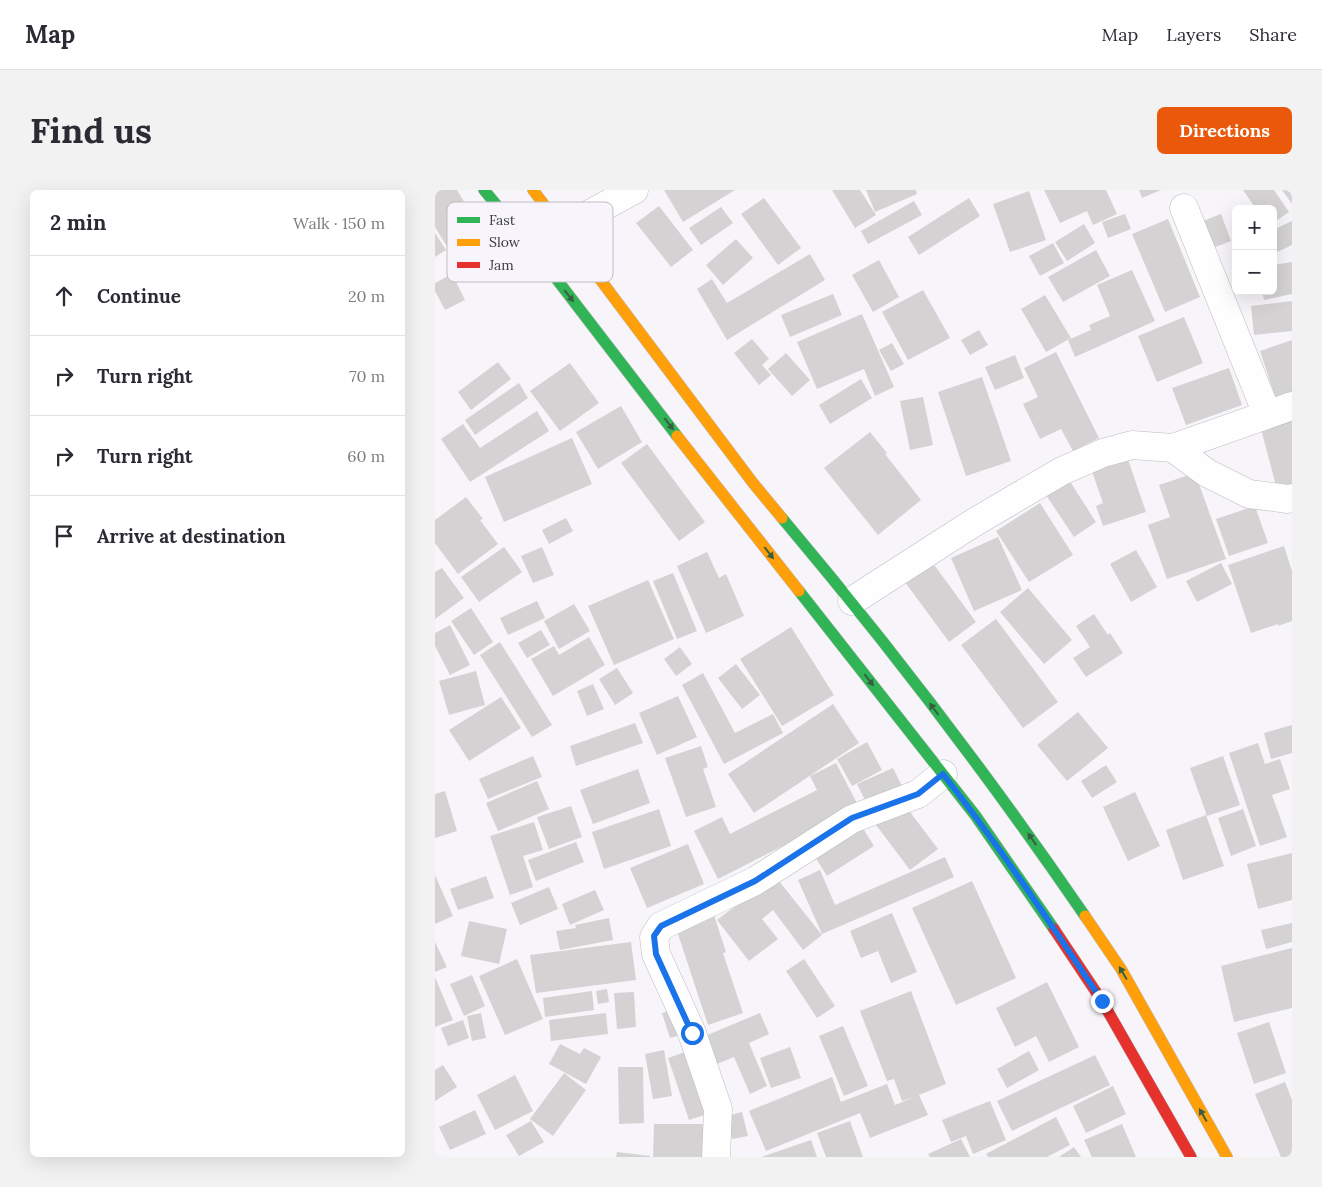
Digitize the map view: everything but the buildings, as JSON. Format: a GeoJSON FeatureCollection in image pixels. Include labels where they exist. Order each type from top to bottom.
{"type":"FeatureCollection","features":[{"type":"Feature","properties":{"kind":"street"},"geometry":{"type":"LineString","coordinates":[[484,190],[494,202]]}},
{"type":"Feature","properties":{"kind":"street"},"geometry":{"type":"LineString","coordinates":[[533,190],[542,202]]}},
{"type":"Feature","properties":{"kind":"street"},"geometry":{"type":"LineString","coordinates":[[612,202],[634,190]]}},
{"type":"Feature","properties":{"kind":"street"},"geometry":{"type":"LineString","coordinates":[[852,601],[970,525],[1062,472],[1103,453],[1132,445],[1173,448],[1279,410],[1184,208]]}},
{"type":"Feature","properties":{"kind":"street"},"geometry":{"type":"LineString","coordinates":[[559,282],[975,815],[1102,1001],[1191,1157]]}},
{"type":"Feature","properties":{"kind":"street"},"geometry":{"type":"LineString","coordinates":[[603,282],[753,483],[852,601],[1028,833],[1121,969],[1227,1157]]}},
{"type":"Feature","properties":{"kind":"street"},"geometry":{"type":"LineString","coordinates":[[1173,448],[1207,472],[1249,494],[1292,498]]}},
{"type":"Feature","properties":{"kind":"street"},"geometry":{"type":"LineString","coordinates":[[716,1157],[718,1109],[692,1033],[656,954],[654,936],[661,926],[755,881],[852,818],[918,794],[943,774]]}},
{"type":"Feature","properties":{"kind":"traffic: fast"},"geometry":{"type":"LineString","coordinates":[[484,190],[494,202]]}},
{"type":"Feature","properties":{"kind":"traffic: fast"},"geometry":{"type":"LineString","coordinates":[[559,282],[677,436]]}},
{"type":"Feature","properties":{"kind":"traffic: fast"},"geometry":{"type":"LineString","coordinates":[[782,518],[861,614],[938,713],[1013,814],[1085,916]]}},
{"type":"Feature","properties":{"kind":"traffic: fast"},"geometry":{"type":"LineString","coordinates":[[799,591],[975,815],[1054,929]]}},
{"type":"Feature","properties":{"kind":"traffic: slow"},"geometry":{"type":"LineString","coordinates":[[533,190],[542,202]]}},
{"type":"Feature","properties":{"kind":"traffic: slow"},"geometry":{"type":"LineString","coordinates":[[602,282],[753,483],[782,518]]}},
{"type":"Feature","properties":{"kind":"traffic: slow"},"geometry":{"type":"LineString","coordinates":[[677,436],[799,591]]}},
{"type":"Feature","properties":{"kind":"traffic: slow"},"geometry":{"type":"LineString","coordinates":[[1085,916],[1121,969],[1227,1157]]}},
{"type":"Feature","properties":{"kind":"traffic: jam"},"geometry":{"type":"LineString","coordinates":[[1054,929],[1102,1001],[1191,1157]]}},
{"type":"Feature","properties":{"kind":"route"},"geometry":{"type":"LineString","coordinates":[[692,1033],[656,954],[654,936],[661,926],[755,881],[852,818],[918,794],[943,774],[975,815],[1036,902],[1102,1001]]}}]}
